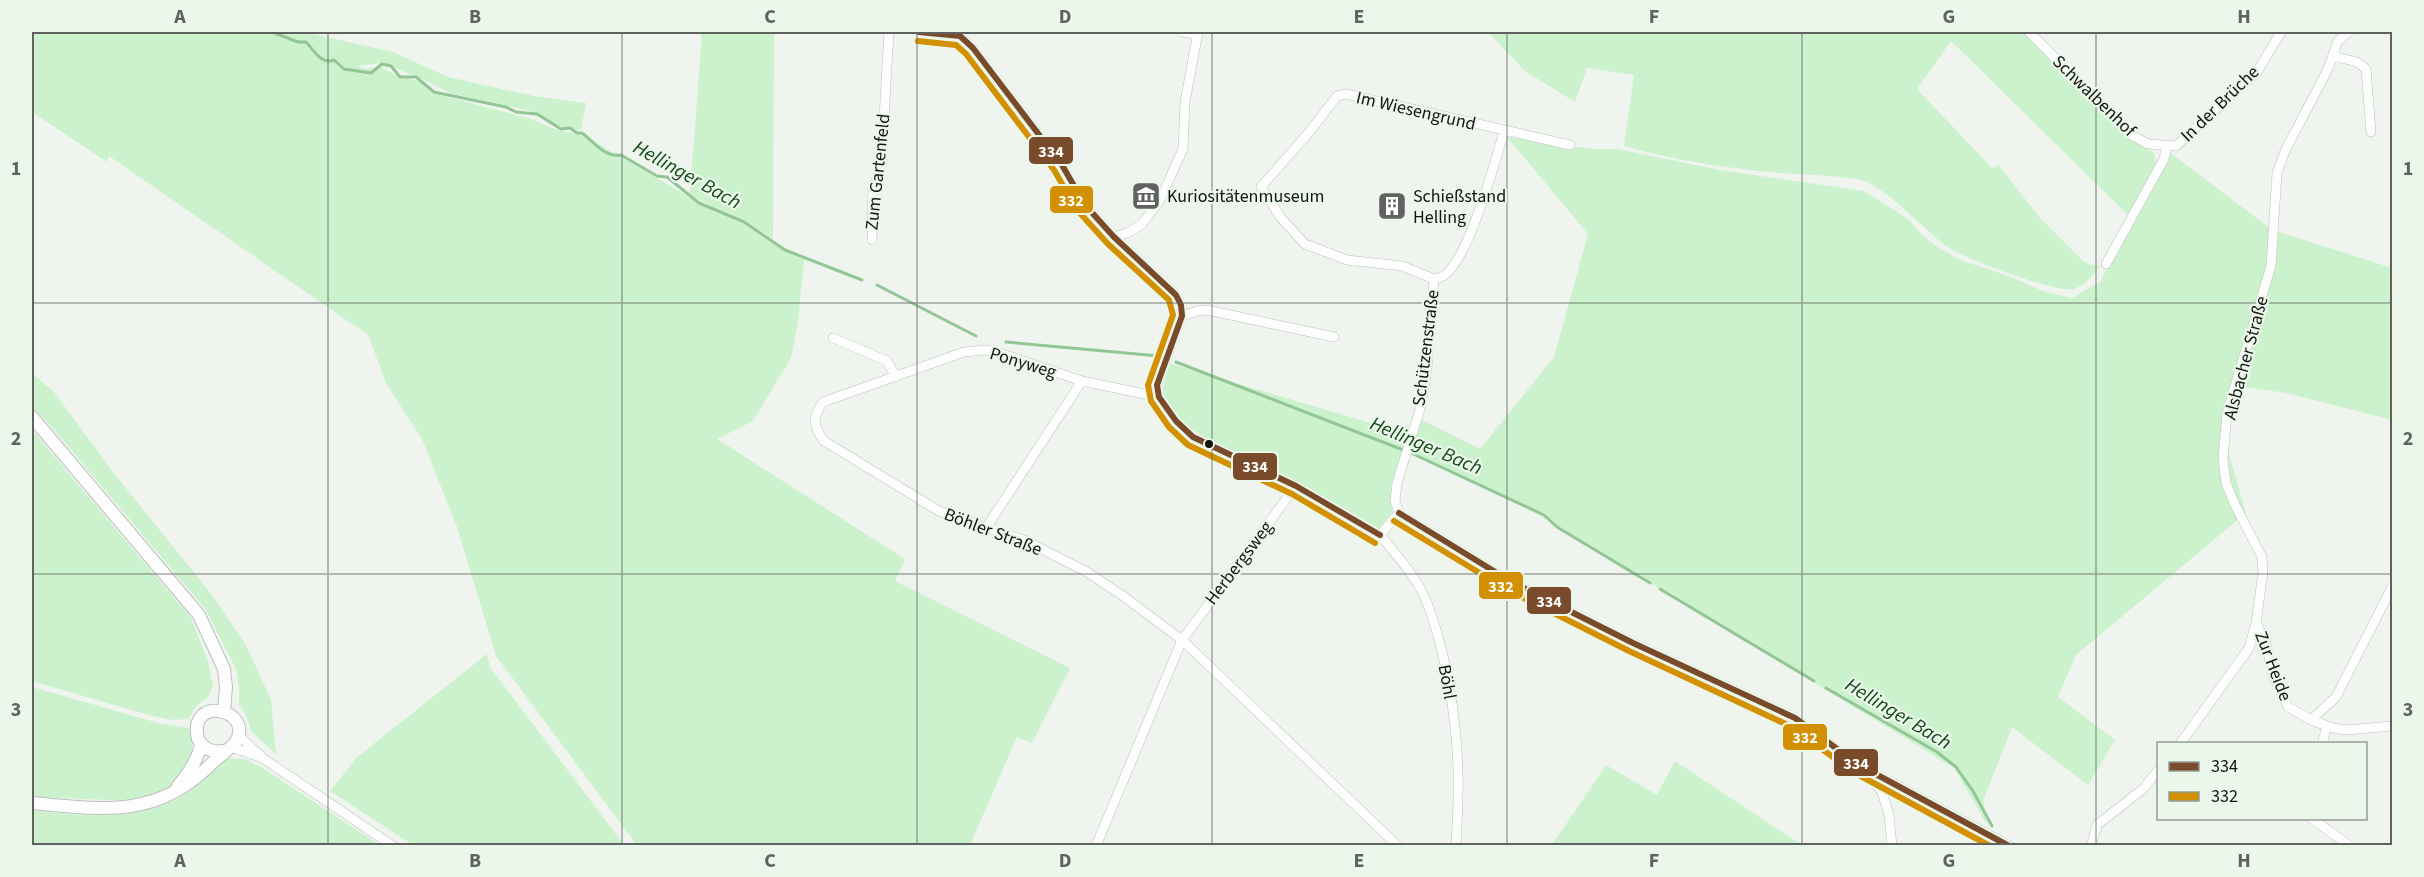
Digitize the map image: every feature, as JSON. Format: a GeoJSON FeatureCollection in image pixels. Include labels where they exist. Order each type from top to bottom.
{"type":"FeatureCollection","features":[{"type":"Feature","properties":{"kind":"street","name":"Zum Gartenfeld"},"geometry":{"type":"LineString","coordinates":[[872,240],[873,188],[881,169],[889,32]]}},
{"type":"Feature","properties":{"kind":"street"},"geometry":{"type":"LineString","coordinates":[[919,32],[960,36],[973,48],[1062,165],[1084,205],[1114,237],[1176,295],[1181,305],[1182,316],[1157,386],[1159,397],[1176,421],[1193,437],[1296,486],[1380,536],[1399,513],[1509,581],[1633,644],[1795,718],[1859,765],[2010,846]]}},
{"type":"Feature","properties":{"kind":"street"},"geometry":{"type":"LineString","coordinates":[[1114,237],[1141,225],[1159,202],[1183,149],[1185,102],[1197,33],[1182,32]]}},
{"type":"Feature","properties":{"kind":"street","name":"Schwalbenhof"},"geometry":{"type":"LineString","coordinates":[[2030,32],[2133,135],[2148,144],[2167,145]]}},
{"type":"Feature","properties":{"kind":"street","name":"In der Brüche"},"geometry":{"type":"LineString","coordinates":[[2106,264],[2164,159],[2167,145],[2176,146],[2257,72],[2282,32]]}},
{"type":"Feature","properties":{"kind":"street","name":"Alsbacher Straße"},"geometry":{"type":"LineString","coordinates":[[2181,742],[2249,648],[2256,623],[2263,572],[2262,557],[2226,483],[2223,459],[2227,413],[2271,266],[2277,173],[2285,151],[2313,101],[2338,41],[2349,32]]}},
{"type":"Feature","properties":{"kind":"street"},"geometry":{"type":"LineString","coordinates":[[2333,56],[2357,62],[2366,69],[2371,132]]}},
{"type":"Feature","properties":{"kind":"street","name":"Im Wiesengrund"},"geometry":{"type":"LineString","coordinates":[[1261,187],[1311,130],[1337,96],[1346,94],[1504,132],[1570,145]]}},
{"type":"Feature","properties":{"kind":"street"},"geometry":{"type":"LineString","coordinates":[[1434,279],[1444,276],[1450,269],[1475,223],[1504,132]]}},
{"type":"Feature","properties":{"kind":"street","name":"Schützenstraße"},"geometry":{"type":"LineString","coordinates":[[1261,187],[1281,219],[1305,244],[1347,260],[1402,266],[1434,279],[1426,376],[1421,406],[1397,483],[1395,500],[1399,513]]}},
{"type":"Feature","properties":{"kind":"street"},"geometry":{"type":"LineString","coordinates":[[1182,316],[1201,310],[1212,311],[1334,337]]}},
{"type":"Feature","properties":{"kind":"street"},"geometry":{"type":"LineString","coordinates":[[833,338],[887,362],[896,377]]}},
{"type":"Feature","properties":{"kind":"street","name":"Ponyweg"},"geometry":{"type":"LineString","coordinates":[[814,418],[815,412],[823,402],[964,352],[986,350],[1082,381],[1159,397]]}},
{"type":"Feature","properties":{"kind":"street","name":"Ponyweg"},"geometry":{"type":"LineString","coordinates":[[986,528],[1082,381]]}},
{"type":"Feature","properties":{"kind":"street"},"geometry":{"type":"LineString","coordinates":[[32,417],[199,615],[224,669],[226,687],[224,711]]}},
{"type":"Feature","properties":{"kind":"street","name":"Böhler Straße"},"geometry":{"type":"LineString","coordinates":[[814,418],[814,424],[824,441],[929,506],[1026,541],[1087,572],[1182,640],[1398,846]]}},
{"type":"Feature","properties":{"kind":"street","name":"Herbergsweg"},"geometry":{"type":"LineString","coordinates":[[1182,640],[1296,486]]}},
{"type":"Feature","properties":{"kind":"street","name":"Böhl"},"geometry":{"type":"LineString","coordinates":[[1380,536],[1413,577],[1425,598],[1440,645],[1452,706],[1458,771],[1456,846]]}},
{"type":"Feature","properties":{"kind":"street"},"geometry":{"type":"LineString","coordinates":[[2311,720],[2336,697],[2392,587]]}},
{"type":"Feature","properties":{"kind":"street","name":"Zur Heide"},"geometry":{"type":"LineString","coordinates":[[2256,623],[2266,643],[2279,693],[2288,707],[2311,720],[2346,730],[2392,726]]}},
{"type":"Feature","properties":{"kind":"street"},"geometry":{"type":"LineString","coordinates":[[1096,846],[1182,640]]}},
{"type":"Feature","properties":{"kind":"street"},"geometry":{"type":"LineString","coordinates":[[32,803],[94,808],[137,806],[170,796],[195,779],[227,749],[238,735],[234,718],[224,711],[212,710],[201,717],[196,727],[201,744],[211,751],[227,749],[264,759]]}},
{"type":"Feature","properties":{"kind":"street"},"geometry":{"type":"LineString","coordinates":[[2323,742],[2327,726]]}},
{"type":"Feature","properties":{"kind":"street"},"geometry":{"type":"LineString","coordinates":[[238,735],[264,759],[393,846]]}},
{"type":"Feature","properties":{"kind":"street"},"geometry":{"type":"LineString","coordinates":[[170,796],[187,775],[199,753],[201,744]]}},
{"type":"Feature","properties":{"kind":"street"},"geometry":{"type":"LineString","coordinates":[[1859,765],[1882,792],[1889,815],[1892,846]]}},
{"type":"Feature","properties":{"kind":"street"},"geometry":{"type":"LineString","coordinates":[[2091,846],[2097,825],[2144,788],[2157,771]]}},
{"type":"Feature","properties":{"kind":"street"},"geometry":{"type":"LineString","coordinates":[[2312,820],[2350,846]]}},
{"type":"Feature","properties":{"kind":"green space"},"geometry":{"type":"Polygon","coordinates":[[[32,32],[304,32],[393,52],[448,77],[534,96],[586,103],[581,130],[557,126],[531,111],[450,93],[381,63],[358,66],[364,69],[380,67],[398,76],[419,81],[432,93],[528,118],[557,130],[581,134],[715,212],[744,224],[785,251],[804,259],[798,322],[791,358],[753,421],[717,439],[905,559],[895,581],[1070,668],[1032,743],[1017,737],[970,845],[637,845],[496,656],[457,527],[422,439],[387,385],[368,335],[109,156],[107,162],[32,112],[32,32]]]}},
{"type":"Feature","properties":{"kind":"green space"},"geometry":{"type":"Polygon","coordinates":[[[702,32],[774,32],[773,239],[745,221],[718,210],[690,194],[702,32]]]}},
{"type":"Feature","properties":{"kind":"green space"},"geometry":{"type":"Polygon","coordinates":[[[1488,32],[2025,32],[2119,129],[2154,153],[2156,163],[2129,216],[1951,41],[1917,89],[1993,169],[1998,164],[2040,218],[2083,261],[2090,265],[2100,266],[2081,286],[2063,289],[2008,273],[1954,250],[1935,237],[1888,195],[1861,180],[1721,166],[1682,160],[1624,146],[1634,75],[1587,68],[1575,102],[1525,71],[1488,32]]]}},
{"type":"Feature","properties":{"kind":"green space"},"geometry":{"type":"Polygon","coordinates":[[[1507,137],[1593,149],[1617,149],[1720,170],[1864,191],[1908,219],[1923,236],[1942,250],[1963,261],[2009,276],[2045,292],[2072,298],[2100,282],[2169,152],[2271,229],[2269,265],[2233,385],[2227,447],[2246,513],[2076,655],[2058,697],[2115,740],[2088,785],[2012,727],[1983,801],[1987,825],[1954,768],[1539,515],[1411,452],[1422,420],[1480,449],[1554,357],[1588,234],[1507,137]]]}},
{"type":"Feature","properties":{"kind":"green space"},"geometry":{"type":"Polygon","coordinates":[[[2276,231],[2392,268],[2392,420],[2286,393],[2237,386],[2276,231]]]}},
{"type":"Feature","properties":{"kind":"green space"},"geometry":{"type":"Polygon","coordinates":[[[1168,363],[1398,431],[1409,426],[1391,486],[1392,512],[1378,530],[1296,480],[1205,438],[1177,419],[1162,394],[1168,363]]]}},
{"type":"Feature","properties":{"kind":"green space"},"geometry":{"type":"Polygon","coordinates":[[[32,373],[54,392],[116,476],[209,591],[246,645],[271,700],[276,754],[252,732],[246,715],[239,705],[236,669],[206,610],[50,425],[32,407],[32,373]]]}},
{"type":"Feature","properties":{"kind":"green space"},"geometry":{"type":"Polygon","coordinates":[[[32,430],[191,618],[208,661],[213,686],[208,697],[196,706],[189,719],[173,720],[152,716],[32,681],[32,430]]]}},
{"type":"Feature","properties":{"kind":"green space"},"geometry":{"type":"Polygon","coordinates":[[[487,654],[490,667],[624,845],[413,845],[330,791],[357,757],[487,654]]]}},
{"type":"Feature","properties":{"kind":"green space"},"geometry":{"type":"Polygon","coordinates":[[[32,687],[158,723],[189,728],[192,744],[191,757],[182,774],[169,789],[134,801],[32,797],[32,687]]]}},
{"type":"Feature","properties":{"kind":"green space"},"geometry":{"type":"Polygon","coordinates":[[[228,758],[245,759],[264,769],[380,845],[32,846],[32,810],[110,815],[149,809],[185,794],[228,758]]]}},
{"type":"Feature","properties":{"kind":"green space"},"geometry":{"type":"Polygon","coordinates":[[[1675,761],[1800,845],[1552,845],[1606,765],[1657,795],[1675,761]]]}},
{"type":"Feature","properties":{"kind":"waterway","name":"Hellinger Bach"},"geometry":{"type":"LineString","coordinates":[[272,32],[298,42],[306,42],[322,59],[334,60],[344,69],[371,73],[382,64],[391,66],[400,77],[416,77],[434,92],[506,107],[516,112],[537,114],[561,129],[570,128],[577,133],[582,133],[605,152],[621,155],[657,176],[667,177],[699,203],[744,222],[785,250],[862,280]]}},
{"type":"Feature","properties":{"kind":"waterway","name":"Hellinger Bach"},"geometry":{"type":"LineString","coordinates":[[877,285],[976,336]]}},
{"type":"Feature","properties":{"kind":"waterway","name":"Hellinger Bach"},"geometry":{"type":"LineString","coordinates":[[1006,342],[1159,356]]}},
{"type":"Feature","properties":{"kind":"waterway","name":"Hellinger Bach"},"geometry":{"type":"LineString","coordinates":[[1176,362],[1411,453],[1544,515],[1557,527],[1650,583]]}},
{"type":"Feature","properties":{"kind":"waterway","name":"Hellinger Bach"},"geometry":{"type":"LineString","coordinates":[[1660,589],[1814,681]]}},
{"type":"Feature","properties":{"kind":"waterway","name":"Hellinger Bach"},"geometry":{"type":"LineString","coordinates":[[1826,688],[1937,752],[1956,767],[1973,791],[1992,826]]}},
{"type":"Feature","properties":{"kind":"transit line","name":"334"},"geometry":{"type":"LineString","coordinates":[[919,32],[960,36],[973,48],[1062,165],[1085,205],[1114,237],[1176,295],[1181,305],[1182,316],[1157,385],[1159,397],[1176,421],[1193,437],[1296,486],[1380,535]]}},
{"type":"Feature","properties":{"kind":"transit line","name":"332"},"geometry":{"type":"LineString","coordinates":[[918,41],[956,45],[966,54],[1054,170],[1078,211],[1108,244],[1169,300],[1173,315],[1148,385],[1151,401],[1169,427],[1188,445],[1292,494],[1375,543]]}},
{"type":"Feature","properties":{"kind":"transit line","name":"334"},"geometry":{"type":"LineString","coordinates":[[1399,513],[1510,581],[1633,643],[1795,718],[1859,765],[2009,846]]}},
{"type":"Feature","properties":{"kind":"transit line","name":"332"},"geometry":{"type":"LineString","coordinates":[[1394,521],[1506,589],[1629,651],[1790,726],[1855,773],[1990,846]]}},
{"type":"Feature","properties":{"kind":"place","name":"Kuriositätenmuseum"},"geometry":{"type":"Point","coordinates":[1146,196]}},
{"type":"Feature","properties":{"kind":"place","name":"Schießstand Helling"},"geometry":{"type":"Point","coordinates":[1392,206]}}]}
